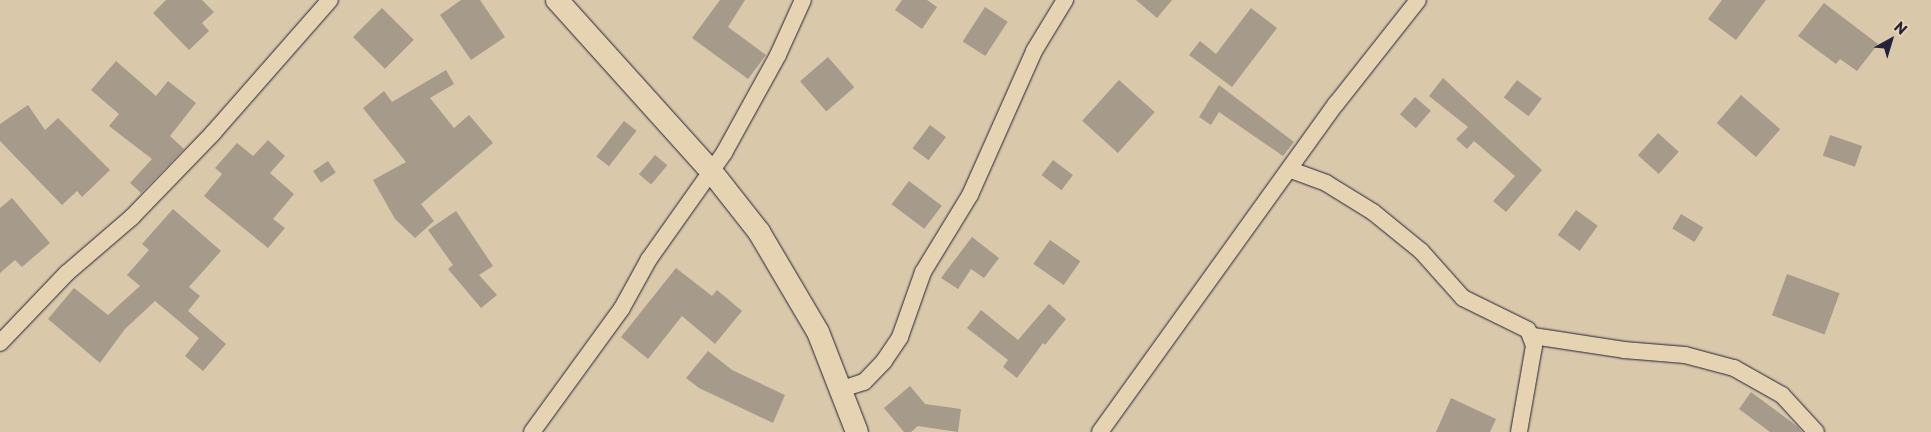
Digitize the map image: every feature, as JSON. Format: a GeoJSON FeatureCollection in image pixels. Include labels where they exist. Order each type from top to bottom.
{"type":"FeatureCollection","features":[{"type":"Feature","properties":{"kind":"main road"},"geometry":{"type":"LineString","coordinates":[[558,0],[711,171],[759,232],[786,274],[818,332],[842,389],[857,432]]}},
{"type":"Feature","properties":{"kind":"street"},"geometry":{"type":"LineString","coordinates":[[0,343],[67,273],[132,217],[213,133],[330,0]]}},
{"type":"Feature","properties":{"kind":"street"},"geometry":{"type":"LineString","coordinates":[[532,432],[622,308],[648,259],[711,171],[747,114],[803,0]]}},
{"type":"Feature","properties":{"kind":"street"},"geometry":{"type":"LineString","coordinates":[[842,389],[864,382],[884,361],[900,337],[923,272],[970,195],[1034,51],[1065,0]]}},
{"type":"Feature","properties":{"kind":"street"},"geometry":{"type":"LineString","coordinates":[[1100,432],[1158,348],[1290,170],[1336,104],[1418,0]]}},
{"type":"Feature","properties":{"kind":"street"},"geometry":{"type":"LineString","coordinates":[[1290,170],[1326,183],[1373,212],[1420,251],[1463,298],[1487,312],[1521,326],[1533,336],[1624,350],[1685,355],[1734,368],[1782,395],[1816,432]]}},
{"type":"Feature","properties":{"kind":"street"},"geometry":{"type":"LineString","coordinates":[[1519,432],[1533,336]]}},
{"type":"Feature","properties":{"kind":"building"},"geometry":{"type":"Polygon","coordinates":[[[166,0],[202,0],[214,12],[202,23],[209,31],[189,50],[153,13],[166,0]]]}},
{"type":"Feature","properties":{"kind":"building"},"geometry":{"type":"Polygon","coordinates":[[[461,0],[480,0],[505,37],[471,60],[440,15],[461,0]]]}},
{"type":"Feature","properties":{"kind":"building"},"geometry":{"type":"Polygon","coordinates":[[[720,0],[745,0],[728,27],[766,55],[748,79],[692,38],[720,0]]]}},
{"type":"Feature","properties":{"kind":"building"},"geometry":{"type":"Polygon","coordinates":[[[902,0],[927,0],[937,7],[922,29],[895,10],[902,0]]]}},
{"type":"Feature","properties":{"kind":"building"},"geometry":{"type":"Polygon","coordinates":[[[1136,0],[1172,0],[1157,18],[1136,0]]]}},
{"type":"Feature","properties":{"kind":"building"},"geometry":{"type":"Polygon","coordinates":[[[1722,0],[1766,0],[1736,40],[1708,19],[1722,0]]]}},
{"type":"Feature","properties":{"kind":"building"},"geometry":{"type":"Polygon","coordinates":[[[1824,3],[1878,44],[1857,71],[1840,59],[1836,64],[1798,36],[1824,3]]]}},
{"type":"Feature","properties":{"kind":"building"},"geometry":{"type":"Polygon","coordinates":[[[985,7],[1008,22],[985,56],[963,41],[985,7]]]}},
{"type":"Feature","properties":{"kind":"building"},"geometry":{"type":"Polygon","coordinates":[[[382,8],[414,40],[385,69],[353,37],[382,8]]]}},
{"type":"Feature","properties":{"kind":"building"},"geometry":{"type":"Polygon","coordinates":[[[1251,8],[1277,28],[1232,87],[1189,55],[1200,41],[1216,54],[1251,8]]]}},
{"type":"Feature","properties":{"kind":"building"},"geometry":{"type":"Polygon","coordinates":[[[828,57],[854,87],[826,111],[800,81],[828,57]]]}},
{"type":"Feature","properties":{"kind":"building"},"geometry":{"type":"Polygon","coordinates":[[[116,61],[156,96],[168,81],[196,103],[170,136],[184,149],[141,193],[130,183],[152,159],[109,126],[119,114],[91,90],[116,61]]]}},
{"type":"Feature","properties":{"kind":"building"},"geometry":{"type":"Polygon","coordinates":[[[446,70],[454,84],[430,98],[454,128],[469,115],[493,143],[421,204],[434,221],[415,238],[395,219],[373,180],[406,162],[363,108],[384,91],[392,102],[446,70]]]}},
{"type":"Feature","properties":{"kind":"building"},"geometry":{"type":"Polygon","coordinates":[[[1443,78],[1542,170],[1506,212],[1493,201],[1515,176],[1474,141],[1467,149],[1456,139],[1468,127],[1429,96],[1443,78]]]}},
{"type":"Feature","properties":{"kind":"building"},"geometry":{"type":"Polygon","coordinates":[[[1119,80],[1155,112],[1118,153],[1082,121],[1119,80]]]}},
{"type":"Feature","properties":{"kind":"building"},"geometry":{"type":"Polygon","coordinates":[[[1517,80],[1542,99],[1529,116],[1504,98],[1517,80]]]}},
{"type":"Feature","properties":{"kind":"building"},"geometry":{"type":"Polygon","coordinates":[[[1219,85],[1294,142],[1283,156],[1219,112],[1211,125],[1199,117],[1219,85]]]}},
{"type":"Feature","properties":{"kind":"building"},"geometry":{"type":"Polygon","coordinates":[[[1741,95],[1780,129],[1756,157],[1717,123],[1741,95]]]}},
{"type":"Feature","properties":{"kind":"building"},"geometry":{"type":"Polygon","coordinates":[[[1415,97],[1431,111],[1416,128],[1400,114],[1415,97]]]}},
{"type":"Feature","properties":{"kind":"building"},"geometry":{"type":"Polygon","coordinates":[[[28,105],[45,130],[58,118],[110,170],[82,197],[77,191],[62,205],[0,141],[0,124],[28,105]]]}},
{"type":"Feature","properties":{"kind":"building"},"geometry":{"type":"Polygon","coordinates":[[[624,121],[637,131],[609,166],[596,156],[624,121]]]}},
{"type":"Feature","properties":{"kind":"building"},"geometry":{"type":"Polygon","coordinates":[[[930,125],[946,137],[929,160],[913,148],[930,125]]]}},
{"type":"Feature","properties":{"kind":"building"},"geometry":{"type":"Polygon","coordinates":[[[1658,133],[1679,152],[1659,174],[1638,155],[1658,133]]]}},
{"type":"Feature","properties":{"kind":"building"},"geometry":{"type":"Polygon","coordinates":[[[1830,135],[1862,146],[1855,167],[1823,156],[1830,135]]]}},
{"type":"Feature","properties":{"kind":"building"},"geometry":{"type":"Polygon","coordinates":[[[268,140],[285,156],[270,173],[294,194],[273,219],[285,228],[268,248],[204,196],[222,174],[215,168],[237,143],[253,156],[268,140]]]}},
{"type":"Feature","properties":{"kind":"building"},"geometry":{"type":"Polygon","coordinates":[[[655,155],[667,165],[651,184],[639,174],[655,155]]]}},
{"type":"Feature","properties":{"kind":"building"},"geometry":{"type":"Polygon","coordinates":[[[1053,160],[1073,175],[1062,190],[1042,175],[1053,160]]]}},
{"type":"Feature","properties":{"kind":"building"},"geometry":{"type":"Polygon","coordinates":[[[328,161],[336,173],[321,183],[313,171],[328,161]]]}},
{"type":"Feature","properties":{"kind":"building"},"geometry":{"type":"Polygon","coordinates":[[[909,181],[942,206],[924,229],[892,204],[909,181]]]}},
{"type":"Feature","properties":{"kind":"building"},"geometry":{"type":"Polygon","coordinates":[[[12,198],[50,243],[22,267],[15,260],[0,273],[0,208],[12,198]]]}},
{"type":"Feature","properties":{"kind":"building"},"geometry":{"type":"Polygon","coordinates":[[[173,209],[221,251],[189,287],[200,296],[188,311],[226,344],[203,371],[185,356],[199,338],[155,301],[125,329],[100,363],[48,319],[74,288],[108,315],[140,286],[127,275],[149,250],[142,244],[173,209]]]}},
{"type":"Feature","properties":{"kind":"building"},"geometry":{"type":"Polygon","coordinates":[[[1576,210],[1598,226],[1580,251],[1558,235],[1576,210]]]}},
{"type":"Feature","properties":{"kind":"building"},"geometry":{"type":"Polygon","coordinates":[[[456,211],[493,266],[479,275],[497,295],[481,308],[448,269],[453,265],[428,230],[456,211]]]}},
{"type":"Feature","properties":{"kind":"building"},"geometry":{"type":"Polygon","coordinates":[[[1681,214],[1703,227],[1695,242],[1672,229],[1681,214]]]}},
{"type":"Feature","properties":{"kind":"building"},"geometry":{"type":"Polygon","coordinates":[[[972,237],[999,258],[984,278],[971,269],[958,289],[941,278],[972,237]]]}},
{"type":"Feature","properties":{"kind":"building"},"geometry":{"type":"Polygon","coordinates":[[[1050,240],[1080,261],[1064,285],[1033,264],[1050,240]]]}},
{"type":"Feature","properties":{"kind":"building"},"geometry":{"type":"Polygon","coordinates":[[[676,268],[712,296],[717,290],[742,311],[715,344],[682,316],[648,359],[621,337],[676,268]]]}},
{"type":"Feature","properties":{"kind":"building"},"geometry":{"type":"Polygon","coordinates":[[[1787,274],[1840,293],[1825,334],[1772,315],[1787,274]]]}},
{"type":"Feature","properties":{"kind":"building"},"geometry":{"type":"Polygon","coordinates":[[[1049,304],[1066,319],[1045,345],[1043,343],[1017,378],[1003,367],[1008,360],[967,328],[981,310],[1018,340],[1049,304]]]}},
{"type":"Feature","properties":{"kind":"building"},"geometry":{"type":"Polygon","coordinates":[[[708,351],[732,370],[785,395],[773,423],[699,388],[686,378],[708,351]]]}},
{"type":"Feature","properties":{"kind":"building"},"geometry":{"type":"Polygon","coordinates":[[[910,386],[925,404],[961,409],[958,432],[918,426],[911,432],[904,432],[884,408],[910,386]]]}},
{"type":"Feature","properties":{"kind":"building"},"geometry":{"type":"Polygon","coordinates":[[[1751,392],[1802,432],[1770,432],[1739,409],[1751,392]]]}},
{"type":"Feature","properties":{"kind":"building"},"geometry":{"type":"Polygon","coordinates":[[[1451,398],[1496,419],[1490,432],[1436,432],[1451,398]]]}}]}
